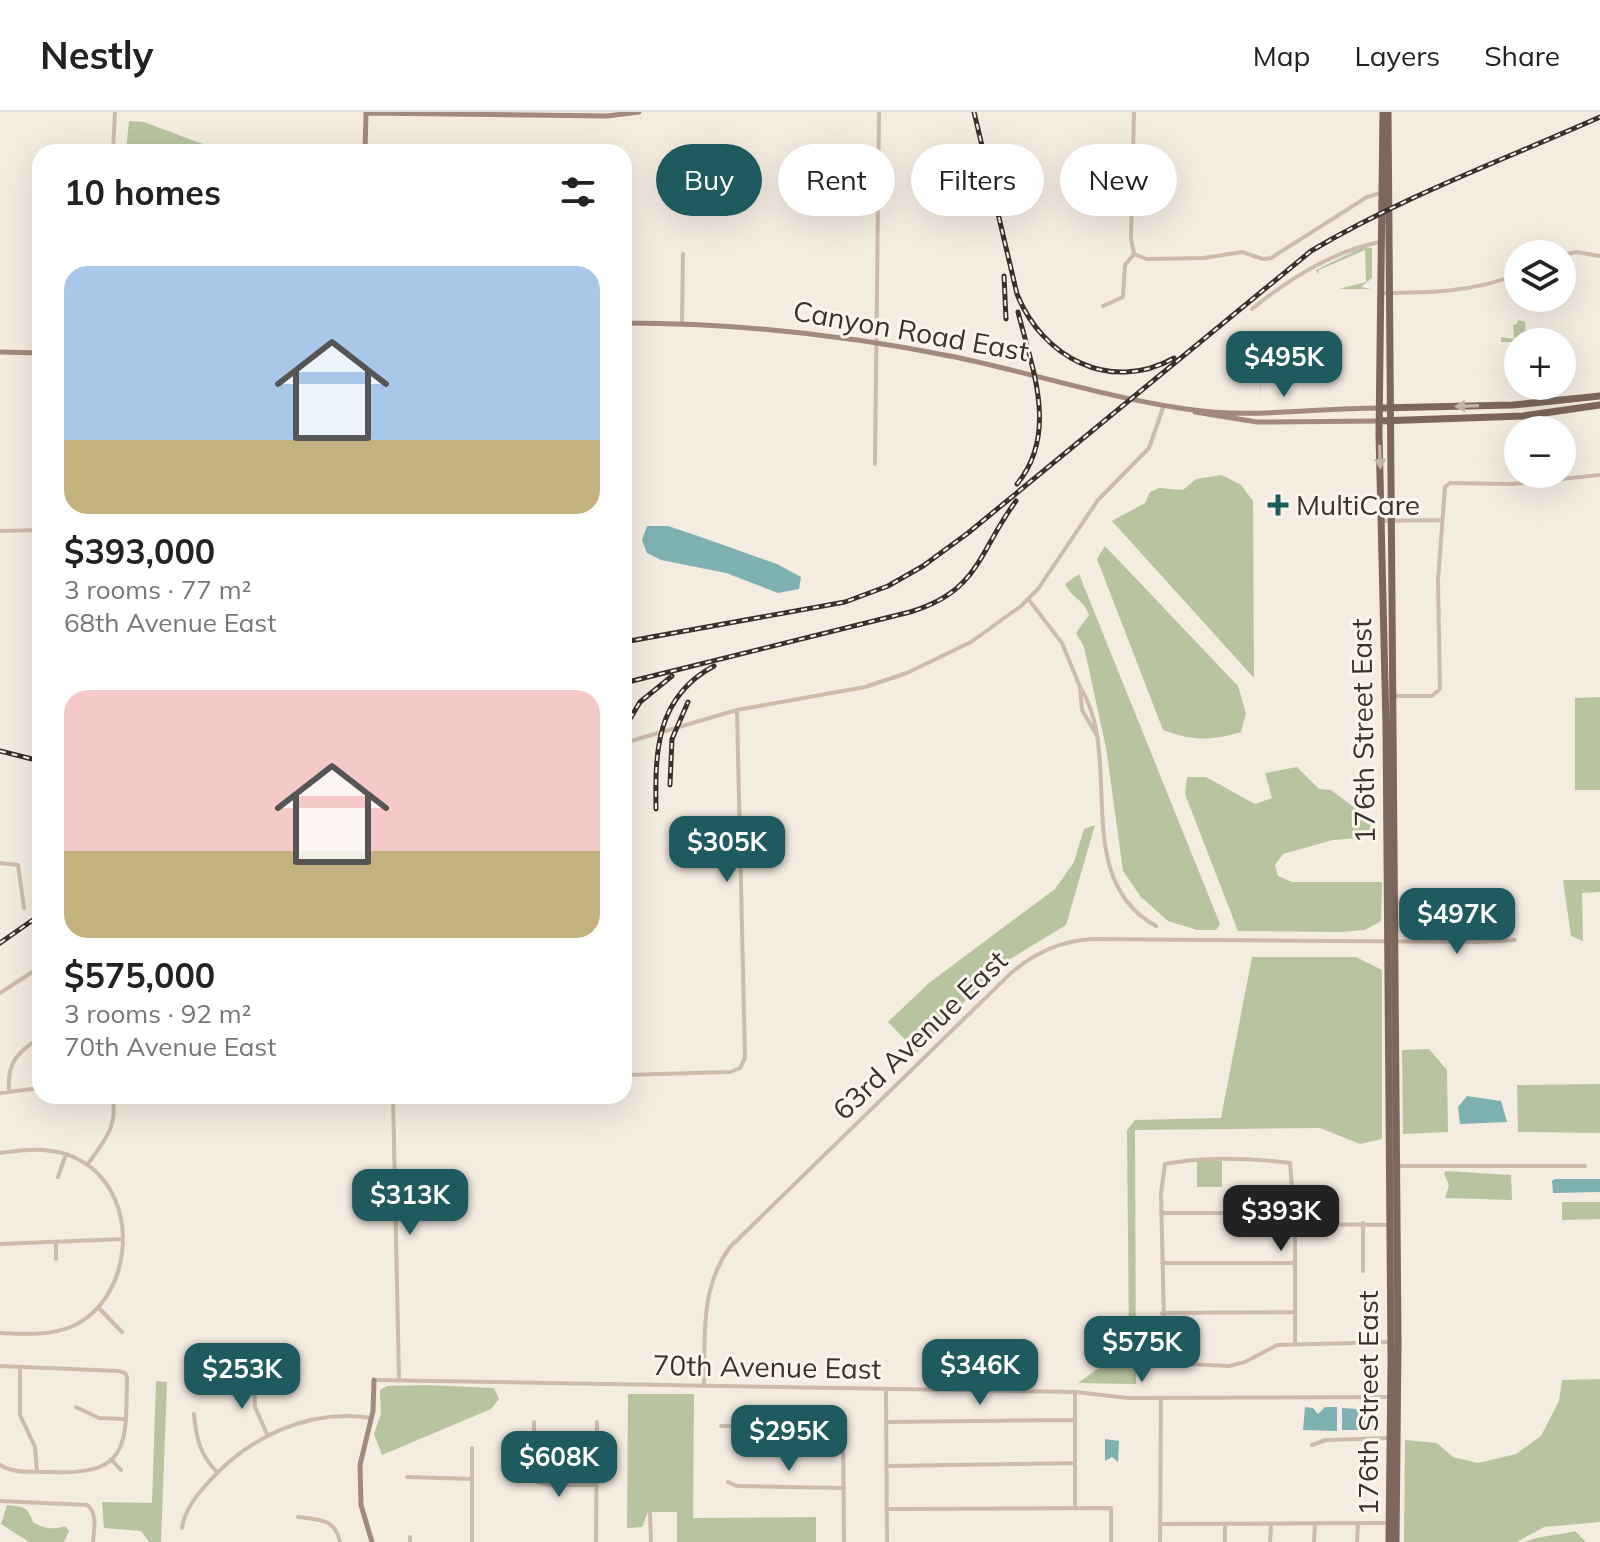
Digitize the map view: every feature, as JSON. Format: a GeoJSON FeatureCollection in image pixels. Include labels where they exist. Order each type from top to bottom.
{"type":"FeatureCollection","features":[{"type":"Feature","properties":{"kind":"main road"},"geometry":{"type":"LineString","coordinates":[[365,144],[366,112],[607,116],[639,112]]}},
{"type":"Feature","properties":{"kind":"main road","name":"176th Street East"},"geometry":{"type":"LineString","coordinates":[[1384,204],[1381,193],[1386,112]]}},
{"type":"Feature","properties":{"kind":"main road","name":"176th Street East"},"geometry":{"type":"LineString","coordinates":[[1386,112],[1385,293],[1392,421],[1386,521]]}},
{"type":"Feature","properties":{"kind":"main road","name":"176th Street East"},"geometry":{"type":"LineString","coordinates":[[1384,218],[1380,242],[1385,293],[1379,421],[1386,521],[1389,694],[1387,850],[1397,1137],[1396,1542]]}},
{"type":"Feature","properties":{"kind":"main road","name":"Canyon Road East"},"geometry":{"type":"LineString","coordinates":[[632,323],[795,331],[875,343],[959,358],[1187,409],[1267,414],[1513,405],[1600,396]]}},
{"type":"Feature","properties":{"kind":"main road"},"geometry":{"type":"LineString","coordinates":[[0,352],[32,353]]}},
{"type":"Feature","properties":{"kind":"main road","name":"Canyon Road East"},"geometry":{"type":"LineString","coordinates":[[1187,409],[1213,417],[1257,422],[1392,421],[1523,416],[1600,405]]}},
{"type":"Feature","properties":{"kind":"main road","name":"176th Street East"},"geometry":{"type":"LineString","coordinates":[[1389,694],[1389,719],[1393,725],[1395,877],[1389,1110],[1394,1397],[1390,1438],[1389,1542]]}},
{"type":"Feature","properties":{"kind":"main road"},"geometry":{"type":"LineString","coordinates":[[1387,850],[1392,876],[1395,877]]}},
{"type":"Feature","properties":{"kind":"main road"},"geometry":{"type":"LineString","coordinates":[[1389,1110],[1397,1137]]}},
{"type":"Feature","properties":{"kind":"main road"},"geometry":{"type":"LineString","coordinates":[[372,1542],[361,1505],[360,1465],[371,1418],[374,1380]]}},
{"type":"Feature","properties":{"kind":"street"},"geometry":{"type":"LineString","coordinates":[[113,144],[115,112]]}},
{"type":"Feature","properties":{"kind":"street"},"geometry":{"type":"LineString","coordinates":[[875,464],[879,112]]}},
{"type":"Feature","properties":{"kind":"street"},"geometry":{"type":"LineString","coordinates":[[1134,112],[1131,239],[1134,254]]}},
{"type":"Feature","properties":{"kind":"street"},"geometry":{"type":"LineString","coordinates":[[1134,254],[1146,259],[1204,258],[1242,252],[1263,259],[1274,257],[1367,197],[1381,193]]}},
{"type":"Feature","properties":{"kind":"street"},"geometry":{"type":"LineString","coordinates":[[1252,309],[1288,280],[1364,245],[1380,242]]}},
{"type":"Feature","properties":{"kind":"street"},"geometry":{"type":"LineString","coordinates":[[1576,252],[1600,256]]}},
{"type":"Feature","properties":{"kind":"street"},"geometry":{"type":"LineString","coordinates":[[682,324],[683,254]]}},
{"type":"Feature","properties":{"kind":"street"},"geometry":{"type":"LineString","coordinates":[[1103,306],[1123,297],[1125,265],[1134,254]]}},
{"type":"Feature","properties":{"kind":"street"},"geometry":{"type":"LineString","coordinates":[[1385,293],[1466,288],[1504,278]]}},
{"type":"Feature","properties":{"kind":"street"},"geometry":{"type":"LineString","coordinates":[[632,741],[737,710],[849,691],[907,673],[971,642],[1028,599],[1047,577],[1098,500],[1149,448],[1164,405]]}},
{"type":"Feature","properties":{"kind":"street"},"geometry":{"type":"LineString","coordinates":[[1389,694],[1437,694],[1440,687],[1438,580],[1443,490],[1450,483],[1512,484],[1600,475]]}},
{"type":"Feature","properties":{"kind":"street"},"geometry":{"type":"LineString","coordinates":[[1386,521],[1442,520]]}},
{"type":"Feature","properties":{"kind":"street"},"geometry":{"type":"LineString","coordinates":[[0,531],[32,530]]}},
{"type":"Feature","properties":{"kind":"street"},"geometry":{"type":"LineString","coordinates":[[1028,599],[1062,643],[1087,697],[1096,734],[1105,844],[1112,874],[1132,907],[1156,926]]}},
{"type":"Feature","properties":{"kind":"street"},"geometry":{"type":"LineString","coordinates":[[632,1075],[730,1072],[745,1058],[737,710]]}},
{"type":"Feature","properties":{"kind":"street"},"geometry":{"type":"LineString","coordinates":[[0,863],[18,865],[24,908]]}},
{"type":"Feature","properties":{"kind":"street","name":"63rd Avenue East"},"geometry":{"type":"LineString","coordinates":[[704,1386],[706,1300],[717,1268],[730,1247],[1006,978],[1031,958],[1061,944],[1092,939],[1515,940]]}},
{"type":"Feature","properties":{"kind":"street"},"geometry":{"type":"LineString","coordinates":[[0,993],[32,972]]}},
{"type":"Feature","properties":{"kind":"street"},"geometry":{"type":"LineString","coordinates":[[9,1092],[11,1063],[20,1051],[32,1043]]}},
{"type":"Feature","properties":{"kind":"street"},"geometry":{"type":"LineString","coordinates":[[0,1093],[32,1089]]}},
{"type":"Feature","properties":{"kind":"street"},"geometry":{"type":"LineString","coordinates":[[87,1165],[113,1126],[114,1104]]}},
{"type":"Feature","properties":{"kind":"street"},"geometry":{"type":"LineString","coordinates":[[393,1104],[399,1379]]}},
{"type":"Feature","properties":{"kind":"street"},"geometry":{"type":"LineString","coordinates":[[0,1153],[41,1149],[66,1154],[87,1165],[102,1179],[113,1197],[123,1239],[120,1270],[108,1295],[81,1321],[57,1331],[0,1333]]}},
{"type":"Feature","properties":{"kind":"street"},"geometry":{"type":"LineString","coordinates":[[58,1177],[66,1154]]}},
{"type":"Feature","properties":{"kind":"street"},"geometry":{"type":"LineString","coordinates":[[1295,1343],[1295,1213],[1290,1163],[1259,1159],[1186,1160],[1165,1164],[1162,1313],[1165,1363],[1236,1365],[1270,1346],[1391,1342]]}},
{"type":"Feature","properties":{"kind":"street"},"geometry":{"type":"LineString","coordinates":[[1397,1166],[1585,1166]]}},
{"type":"Feature","properties":{"kind":"street"},"geometry":{"type":"LineString","coordinates":[[1162,1213],[1295,1213]]}},
{"type":"Feature","properties":{"kind":"street"},"geometry":{"type":"LineString","coordinates":[[1363,1223],[1363,1271]]}},
{"type":"Feature","properties":{"kind":"street"},"geometry":{"type":"LineString","coordinates":[[1295,1224],[1390,1225]]}},
{"type":"Feature","properties":{"kind":"street"},"geometry":{"type":"LineString","coordinates":[[0,1244],[123,1239]]}},
{"type":"Feature","properties":{"kind":"street"},"geometry":{"type":"LineString","coordinates":[[56,1242],[56,1259]]}},
{"type":"Feature","properties":{"kind":"street"},"geometry":{"type":"LineString","coordinates":[[1162,1263],[1295,1263]]}},
{"type":"Feature","properties":{"kind":"street"},"geometry":{"type":"LineString","coordinates":[[98,1307],[122,1332]]}},
{"type":"Feature","properties":{"kind":"street"},"geometry":{"type":"LineString","coordinates":[[1162,1313],[1295,1312]]}},
{"type":"Feature","properties":{"kind":"street"},"geometry":{"type":"LineString","coordinates":[[0,1366],[125,1373],[126,1419],[125,1435],[111,1459],[100,1468],[85,1472],[37,1471],[8,1470],[0,1465]]}},
{"type":"Feature","properties":{"kind":"street"},"geometry":{"type":"LineString","coordinates":[[20,1367],[20,1415],[35,1447],[37,1471]]}},
{"type":"Feature","properties":{"kind":"street"},"geometry":{"type":"LineString","coordinates":[[254,1379],[255,1407],[268,1435]]}},
{"type":"Feature","properties":{"kind":"street","name":"70th Avenue East"},"geometry":{"type":"LineString","coordinates":[[374,1380],[1075,1392],[1128,1398],[1394,1397]]}},
{"type":"Feature","properties":{"kind":"street"},"geometry":{"type":"LineString","coordinates":[[886,1390],[887,1542]]}},
{"type":"Feature","properties":{"kind":"street"},"geometry":{"type":"LineString","coordinates":[[1075,1392],[1075,1508]]}},
{"type":"Feature","properties":{"kind":"street"},"geometry":{"type":"LineString","coordinates":[[1160,1542],[1161,1398]]}},
{"type":"Feature","properties":{"kind":"street"},"geometry":{"type":"LineString","coordinates":[[76,1407],[99,1418],[126,1419]]}},
{"type":"Feature","properties":{"kind":"street"},"geometry":{"type":"LineString","coordinates":[[194,1414],[203,1456],[217,1472]]}},
{"type":"Feature","properties":{"kind":"street"},"geometry":{"type":"LineString","coordinates":[[182,1528],[190,1506],[217,1472],[236,1455],[268,1435],[315,1420],[371,1418]]}},
{"type":"Feature","properties":{"kind":"street"},"geometry":{"type":"LineString","coordinates":[[886,1422],[1075,1420]]}},
{"type":"Feature","properties":{"kind":"street"},"geometry":{"type":"LineString","coordinates":[[534,1422],[536,1480],[549,1485],[596,1485]]}},
{"type":"Feature","properties":{"kind":"street"},"geometry":{"type":"LineString","coordinates":[[596,1542],[597,1422]]}},
{"type":"Feature","properties":{"kind":"street"},"geometry":{"type":"LineString","coordinates":[[721,1426],[843,1428],[844,1542]]}},
{"type":"Feature","properties":{"kind":"street"},"geometry":{"type":"LineString","coordinates":[[1312,1445],[1326,1440],[1390,1438]]}},
{"type":"Feature","properties":{"kind":"street"},"geometry":{"type":"LineString","coordinates":[[472,1448],[472,1542]]}},
{"type":"Feature","properties":{"kind":"street"},"geometry":{"type":"LineString","coordinates":[[111,1459],[121,1470]]}},
{"type":"Feature","properties":{"kind":"street"},"geometry":{"type":"LineString","coordinates":[[886,1466],[1075,1463]]}},
{"type":"Feature","properties":{"kind":"street"},"geometry":{"type":"LineString","coordinates":[[407,1477],[472,1479]]}},
{"type":"Feature","properties":{"kind":"street"},"geometry":{"type":"LineString","coordinates":[[728,1482],[737,1486],[844,1488]]}},
{"type":"Feature","properties":{"kind":"street"},"geometry":{"type":"LineString","coordinates":[[0,1501],[83,1504],[93,1511],[93,1542]]}},
{"type":"Feature","properties":{"kind":"street"},"geometry":{"type":"LineString","coordinates":[[886,1509],[1111,1508],[1111,1542]]}},
{"type":"Feature","properties":{"kind":"street"},"geometry":{"type":"LineString","coordinates":[[650,1513],[651,1542]]}},
{"type":"Feature","properties":{"kind":"street"},"geometry":{"type":"LineString","coordinates":[[298,1517],[327,1521],[336,1528],[340,1542]]}},
{"type":"Feature","properties":{"kind":"street"},"geometry":{"type":"LineString","coordinates":[[1357,1542],[1358,1523]]}},
{"type":"Feature","properties":{"kind":"street"},"geometry":{"type":"LineString","coordinates":[[1160,1524],[1389,1523]]}},
{"type":"Feature","properties":{"kind":"street"},"geometry":{"type":"LineString","coordinates":[[1225,1524],[1225,1542]]}},
{"type":"Feature","properties":{"kind":"street"},"geometry":{"type":"LineString","coordinates":[[1270,1542],[1271,1524]]}},
{"type":"Feature","properties":{"kind":"street"},"geometry":{"type":"LineString","coordinates":[[1314,1542],[1315,1524]]}},
{"type":"Feature","properties":{"kind":"green space"},"geometry":{"type":"Polygon","coordinates":[[[129,121],[144,122],[203,144],[127,144],[129,121]]]}},
{"type":"Feature","properties":{"kind":"green space"},"geometry":{"type":"Polygon","coordinates":[[[1363,247],[1372,248],[1372,278],[1361,287],[1371,289],[1339,289],[1366,282],[1365,250],[1319,270],[1318,274],[1316,270],[1363,247]]]}},
{"type":"Feature","properties":{"kind":"green space"},"geometry":{"type":"Polygon","coordinates":[[[1518,320],[1525,322],[1525,328],[1513,328],[1518,320]]]}},
{"type":"Feature","properties":{"kind":"green space"},"geometry":{"type":"Polygon","coordinates":[[[1264,359],[1283,360],[1268,360],[1278,361],[1278,377],[1262,377],[1261,367],[1261,403],[1260,363],[1264,359]]]}},
{"type":"Feature","properties":{"kind":"green space"},"geometry":{"type":"Polygon","coordinates":[[[1222,475],[1241,485],[1253,501],[1254,678],[1112,521],[1145,503],[1150,492],[1159,488],[1183,490],[1196,479],[1222,475]]]}},
{"type":"Feature","properties":{"kind":"green space"},"geometry":{"type":"Polygon","coordinates":[[[1105,546],[1238,686],[1246,713],[1241,732],[1202,738],[1163,730],[1097,559],[1105,546]]]}},
{"type":"Feature","properties":{"kind":"green space"},"geometry":{"type":"Polygon","coordinates":[[[1079,574],[1220,924],[1216,930],[1197,930],[1168,921],[1141,897],[1123,871],[1106,747],[1084,647],[1076,633],[1089,615],[1065,584],[1079,574]]]}},
{"type":"Feature","properties":{"kind":"green space"},"geometry":{"type":"Polygon","coordinates":[[[1600,697],[1600,790],[1575,790],[1575,698],[1600,697]]]}},
{"type":"Feature","properties":{"kind":"green space"},"geometry":{"type":"Polygon","coordinates":[[[1297,767],[1319,789],[1331,790],[1373,822],[1375,837],[1333,840],[1283,854],[1275,865],[1278,876],[1292,882],[1382,882],[1381,921],[1365,930],[1238,931],[1185,794],[1187,777],[1206,777],[1255,804],[1272,798],[1265,773],[1297,767]]]}},
{"type":"Feature","properties":{"kind":"green space"},"geometry":{"type":"Polygon","coordinates":[[[1095,825],[1066,925],[997,967],[917,1052],[888,1022],[929,983],[1055,889],[1074,862],[1084,829],[1095,825]]]}},
{"type":"Feature","properties":{"kind":"green space"},"geometry":{"type":"Polygon","coordinates":[[[1563,880],[1600,880],[1600,892],[1582,893],[1583,941],[1571,936],[1563,880]]]}},
{"type":"Feature","properties":{"kind":"green space"},"geometry":{"type":"Polygon","coordinates":[[[1252,957],[1356,957],[1382,970],[1382,1139],[1360,1144],[1320,1128],[1135,1130],[1136,1384],[1078,1383],[1129,1346],[1127,1130],[1135,1120],[1221,1118],[1252,957]]]}},
{"type":"Feature","properties":{"kind":"green space"},"geometry":{"type":"Polygon","coordinates":[[[1429,1049],[1447,1070],[1448,1132],[1403,1134],[1402,1050],[1429,1049]]]}},
{"type":"Feature","properties":{"kind":"green space"},"geometry":{"type":"Polygon","coordinates":[[[1600,1084],[1600,1133],[1518,1132],[1517,1085],[1600,1084]]]}},
{"type":"Feature","properties":{"kind":"green space"},"geometry":{"type":"Polygon","coordinates":[[[1197,1161],[1222,1161],[1222,1187],[1197,1187],[1197,1161]]]}},
{"type":"Feature","properties":{"kind":"green space"},"geometry":{"type":"Polygon","coordinates":[[[1446,1171],[1511,1175],[1512,1200],[1445,1198],[1449,1185],[1446,1171]]]}},
{"type":"Feature","properties":{"kind":"green space"},"geometry":{"type":"Polygon","coordinates":[[[1562,1202],[1600,1202],[1600,1219],[1562,1220],[1562,1202]]]}},
{"type":"Feature","properties":{"kind":"green space"},"geometry":{"type":"Polygon","coordinates":[[[1600,1379],[1600,1522],[1544,1527],[1517,1542],[1404,1542],[1405,1440],[1437,1443],[1453,1457],[1478,1463],[1516,1454],[1541,1436],[1559,1401],[1562,1380],[1600,1379]]]}},
{"type":"Feature","properties":{"kind":"green space"},"geometry":{"type":"Polygon","coordinates":[[[156,1381],[167,1382],[161,1542],[149,1542],[141,1531],[104,1528],[102,1502],[152,1503],[156,1381]]]}},
{"type":"Feature","properties":{"kind":"green space"},"geometry":{"type":"Polygon","coordinates":[[[387,1386],[494,1388],[499,1399],[491,1409],[382,1455],[374,1434],[381,1414],[380,1390],[387,1386]]]}},
{"type":"Feature","properties":{"kind":"green space"},"geometry":{"type":"Polygon","coordinates":[[[628,1394],[694,1394],[693,1518],[816,1517],[816,1542],[677,1542],[677,1512],[648,1512],[642,1527],[627,1528],[628,1394]]]}},
{"type":"Feature","properties":{"kind":"green space"},"geometry":{"type":"Polygon","coordinates":[[[7,1505],[24,1508],[33,1522],[41,1526],[65,1526],[69,1531],[64,1542],[29,1542],[1,1524],[7,1505]]]}},
{"type":"Feature","properties":{"kind":"green space"},"geometry":{"type":"Polygon","coordinates":[[[1575,1531],[1586,1542],[1525,1542],[1537,1538],[1575,1531]]]}},
{"type":"Feature","properties":{"kind":"water"},"geometry":{"type":"Polygon","coordinates":[[[647,526],[668,526],[777,564],[801,577],[799,589],[778,593],[726,573],[661,560],[647,553],[642,540],[647,526]]]}},
{"type":"Feature","properties":{"kind":"water"},"geometry":{"type":"Polygon","coordinates":[[[1467,1096],[1501,1101],[1507,1122],[1460,1124],[1458,1107],[1467,1096]]]}},
{"type":"Feature","properties":{"kind":"water"},"geometry":{"type":"Polygon","coordinates":[[[1600,1179],[1600,1192],[1553,1193],[1552,1181],[1600,1179]]]}},
{"type":"Feature","properties":{"kind":"water"},"geometry":{"type":"Polygon","coordinates":[[[1305,1407],[1313,1408],[1318,1414],[1325,1407],[1337,1407],[1337,1431],[1303,1430],[1305,1407]]]}},
{"type":"Feature","properties":{"kind":"water"},"geometry":{"type":"Polygon","coordinates":[[[1342,1408],[1374,1410],[1375,1430],[1342,1430],[1342,1408]]]}},
{"type":"Feature","properties":{"kind":"water"},"geometry":{"type":"Polygon","coordinates":[[[1105,1439],[1119,1441],[1118,1462],[1112,1457],[1105,1461],[1105,1439]]]}},
{"type":"Feature","properties":{"kind":"railway"},"geometry":{"type":"LineString","coordinates":[[974,112],[1017,294],[1043,336],[1081,363],[1103,370],[1126,372],[1150,368],[1174,358]]}},
{"type":"Feature","properties":{"kind":"railway"},"geometry":{"type":"LineString","coordinates":[[632,641],[845,602],[888,586],[923,566],[968,533],[1311,251],[1417,196],[1600,117]]}},
{"type":"Feature","properties":{"kind":"railway"},"geometry":{"type":"LineString","coordinates":[[1004,276],[1006,319]]}},
{"type":"Feature","properties":{"kind":"railway"},"geometry":{"type":"LineString","coordinates":[[1017,484],[1030,464],[1037,443],[1039,422],[1035,378],[1018,312]]}},
{"type":"Feature","properties":{"kind":"railway"},"geometry":{"type":"LineString","coordinates":[[632,681],[910,612],[933,603],[951,593],[975,568],[1016,501]]}},
{"type":"Feature","properties":{"kind":"railway"},"geometry":{"type":"LineString","coordinates":[[656,809],[656,767],[663,727],[680,693],[714,666]]}},
{"type":"Feature","properties":{"kind":"railway"},"geometry":{"type":"LineString","coordinates":[[632,716],[640,702],[672,676]]}},
{"type":"Feature","properties":{"kind":"railway"},"geometry":{"type":"LineString","coordinates":[[670,785],[672,739],[688,702]]}},
{"type":"Feature","properties":{"kind":"railway"},"geometry":{"type":"LineString","coordinates":[[0,751],[32,759]]}},
{"type":"Feature","properties":{"kind":"railway"},"geometry":{"type":"LineString","coordinates":[[0,943],[32,921]]}},
{"type":"Feature","properties":{"kind":"place","name":"MultiCare"},"geometry":{"type":"Point","coordinates":[1278,505]}}]}
